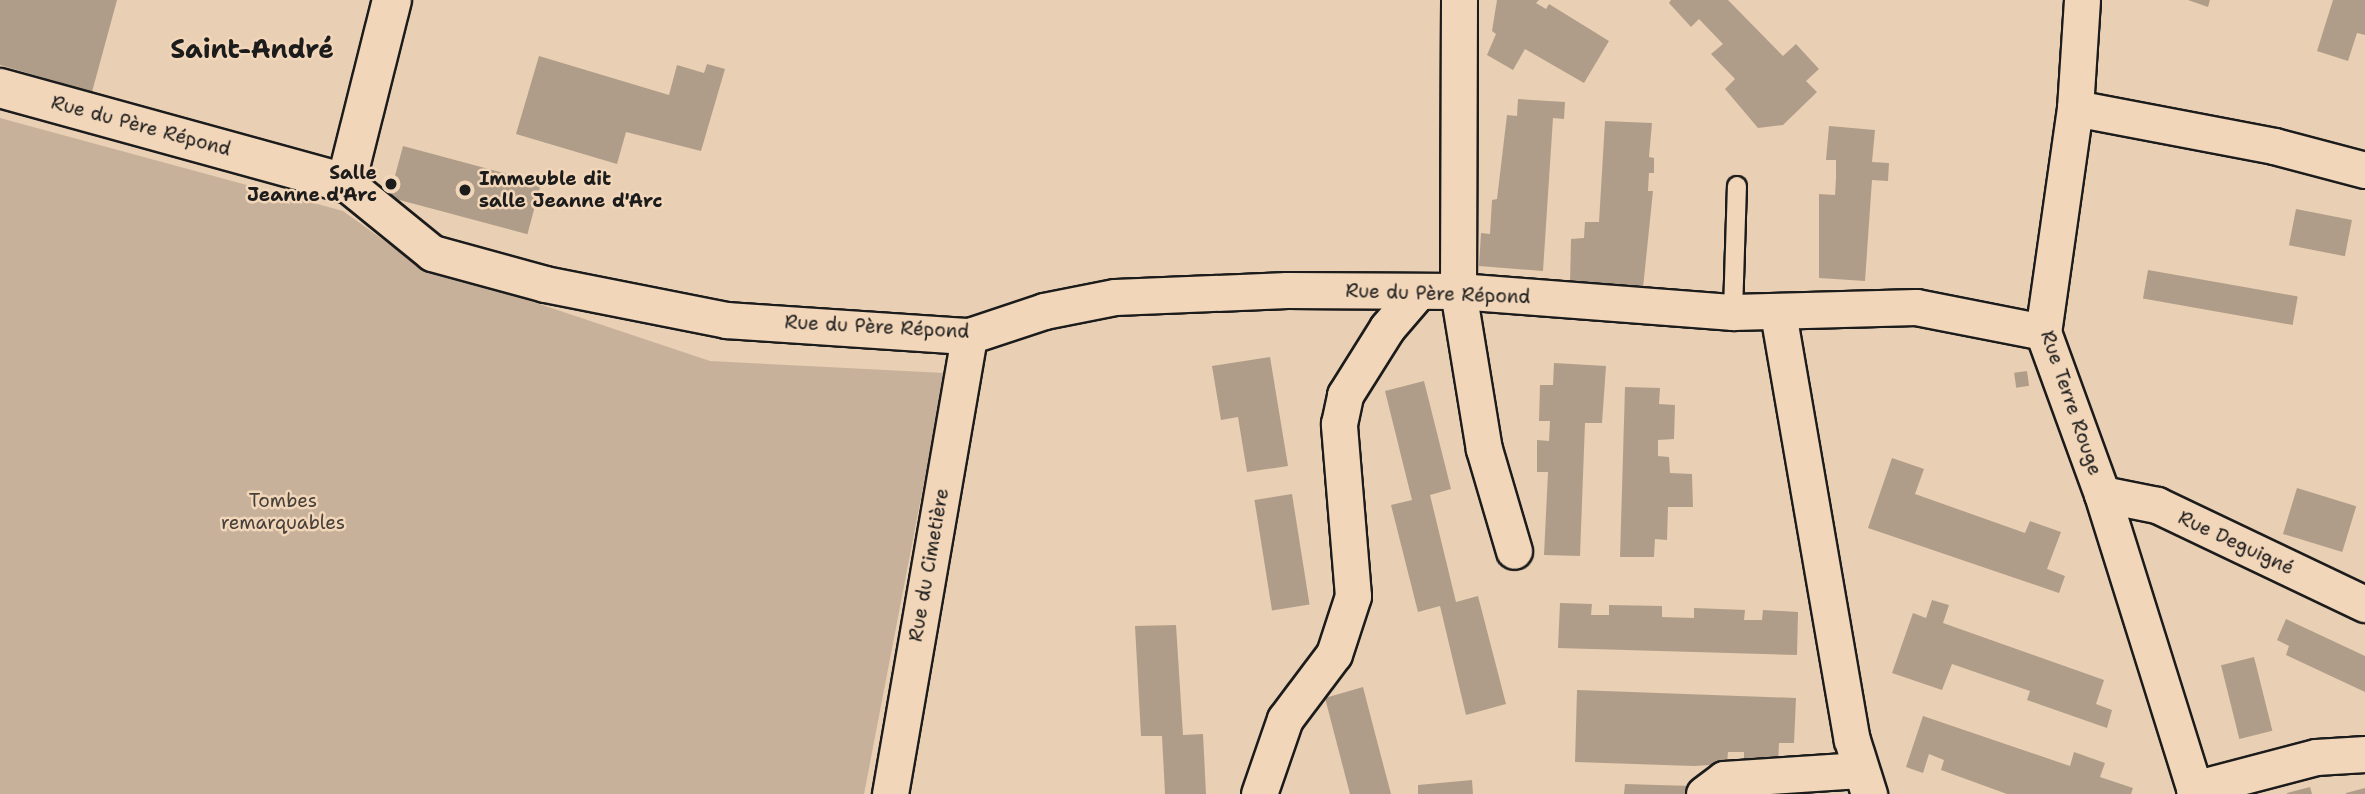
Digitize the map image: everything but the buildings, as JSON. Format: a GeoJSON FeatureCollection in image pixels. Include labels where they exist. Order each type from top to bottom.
{"type":"FeatureCollection","features":[{"type":"Feature","properties":{"kind":"main road"},"geometry":{"type":"LineString","coordinates":[[346,183],[392,0]]}},
{"type":"Feature","properties":{"kind":"main road","name":"Rue du Père Répond"},"geometry":{"type":"LineString","coordinates":[[0,88],[346,183]]}},
{"type":"Feature","properties":{"kind":"street"},"geometry":{"type":"LineString","coordinates":[[1459,0],[1458,291],[1484,449],[1514,551]]}},
{"type":"Feature","properties":{"kind":"street","name":"Rue Terre Rouge"},"geometry":{"type":"LineString","coordinates":[[2082,0],[2075,108],[2043,332],[2102,494],[2195,792]]}},
{"type":"Feature","properties":{"kind":"street"},"geometry":{"type":"LineString","coordinates":[[2075,108],[2274,146],[2365,170]]}},
{"type":"Feature","properties":{"kind":"street","name":"Rue du Père Répond"},"geometry":{"type":"LineString","coordinates":[[346,183],[432,253],[545,284],[726,320],[969,336],[1044,312],[1115,297],[1287,290],[1458,291],[1733,312],[1778,313],[1916,307],[2043,332]]}},
{"type":"Feature","properties":{"kind":"street"},"geometry":{"type":"LineString","coordinates":[[1259,794],[1285,719],[1334,654],[1353,596],[1339,424],[1345,394],[1387,328],[1418,292]]}},
{"type":"Feature","properties":{"kind":"street"},"geometry":{"type":"LineString","coordinates":[[1704,794],[1724,779],[1864,782],[1778,313]]}},
{"type":"Feature","properties":{"kind":"street","name":"Rue du Cimetière"},"geometry":{"type":"LineString","coordinates":[[890,794],[969,336]]}},
{"type":"Feature","properties":{"kind":"street","name":"Rue Deguigné"},"geometry":{"type":"LineString","coordinates":[[2102,494],[2157,505],[2365,604]]}},
{"type":"Feature","properties":{"kind":"street"},"geometry":{"type":"LineString","coordinates":[[2195,792],[2316,757],[2365,754]]}},
{"type":"Feature","properties":{"kind":"lane"},"geometry":{"type":"LineString","coordinates":[[1733,312],[1737,186]]}},
{"type":"Feature","properties":{"kind":"green space","name":"Tombes remarquables"},"geometry":{"type":"Polygon","coordinates":[[[0,118],[343,211],[414,262],[710,361],[945,373],[864,794],[0,794],[0,118]]]}},
{"type":"Feature","properties":{"kind":"place","name":"Salle Jeanne d'Arc"},"geometry":{"type":"Point","coordinates":[391,184]}},
{"type":"Feature","properties":{"kind":"place","name":"Immeuble dit salle Jeanne d'Arc"},"geometry":{"type":"Point","coordinates":[465,190]}},
{"type":"Feature","properties":{"kind":"district","name":"Saint-André"},"geometry":{"type":"Point","coordinates":[252,49]}}]}
